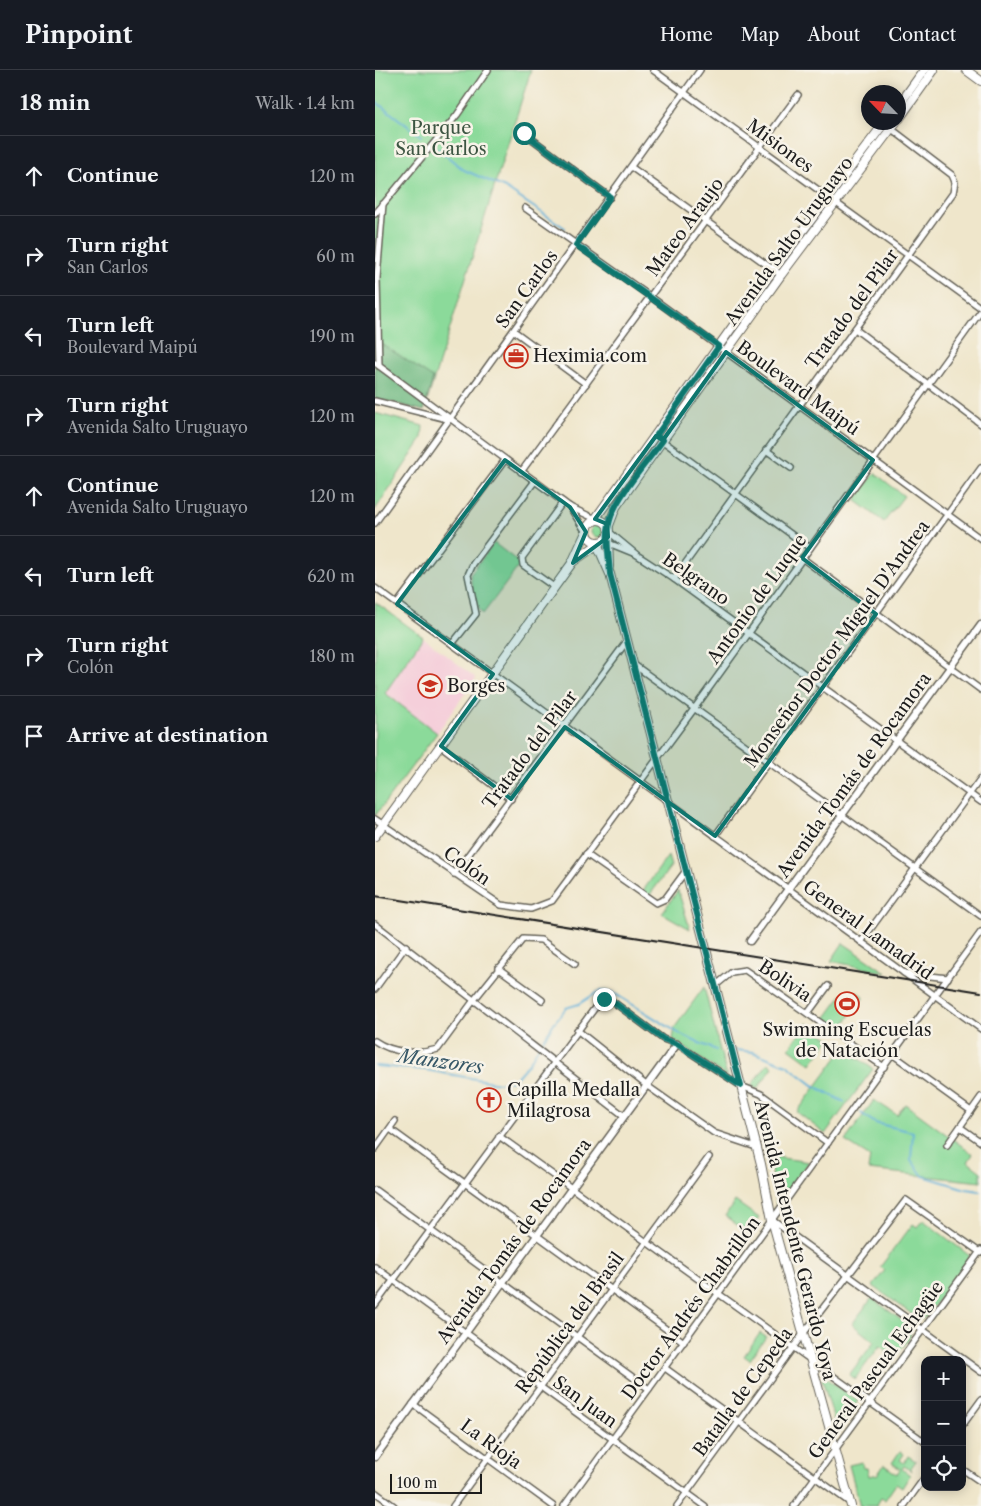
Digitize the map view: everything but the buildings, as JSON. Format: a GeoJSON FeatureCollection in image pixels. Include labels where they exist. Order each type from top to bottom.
{"type":"FeatureCollection","features":[{"type":"Feature","properties":{"kind":"main road"},"geometry":{"type":"LineString","coordinates":[[906,95],[924,70]]}},
{"type":"Feature","properties":{"kind":"main road"},"geometry":{"type":"LineString","coordinates":[[906,109],[934,70]]}},
{"type":"Feature","properties":{"kind":"main road"},"geometry":{"type":"LineString","coordinates":[[966,70],[981,81]]}},
{"type":"Feature","properties":{"kind":"main road","name":"Avenida Salto Uruguayo"},"geometry":{"type":"LineString","coordinates":[[572,563],[604,538],[616,507],[719,346],[827,197],[884,130]]}},
{"type":"Feature","properties":{"kind":"main road","name":"Avenida Salto Uruguayo"},"geometry":{"type":"LineString","coordinates":[[375,836],[572,563],[592,526],[726,352],[885,130]]}},
{"type":"Feature","properties":{"kind":"main road"},"geometry":{"type":"LineString","coordinates":[[592,526],[604,538]]}},
{"type":"Feature","properties":{"kind":"main road"},"geometry":{"type":"LineString","coordinates":[[592,526],[604,538]]}},
{"type":"Feature","properties":{"kind":"main road","name":"Avenida Intendente Gerardo Yoya"},"geometry":{"type":"LineString","coordinates":[[604,538],[610,574],[741,1086],[772,1220],[850,1504]]}},
{"type":"Feature","properties":{"kind":"street"},"geometry":{"type":"LineString","coordinates":[[375,214],[457,115],[487,70]]}},
{"type":"Feature","properties":{"kind":"street","name":"Misiones"},"geometry":{"type":"LineString","coordinates":[[653,70],[981,310]]}},
{"type":"Feature","properties":{"kind":"street","name":"San Carlos"},"geometry":{"type":"LineString","coordinates":[[375,523],[700,70]]}},
{"type":"Feature","properties":{"kind":"street","name":"Mateo Araujo"},"geometry":{"type":"LineString","coordinates":[[521,472],[799,96]]}},
{"type":"Feature","properties":{"kind":"street","name":"Tratado del Pilar"},"geometry":{"type":"LineString","coordinates":[[674,579],[955,189],[952,175],[896,130]]}},
{"type":"Feature","properties":{"kind":"street"},"geometry":{"type":"LineString","coordinates":[[524,133],[610,197]]}},
{"type":"Feature","properties":{"kind":"street"},"geometry":{"type":"LineString","coordinates":[[631,167],[781,275]]}},
{"type":"Feature","properties":{"kind":"street"},"geometry":{"type":"LineString","coordinates":[[383,204],[377,278],[377,365],[570,507],[592,526]]}},
{"type":"Feature","properties":{"kind":"street","name":"Boulevard Maipú"},"geometry":{"type":"LineString","coordinates":[[525,208],[719,346],[798,406],[981,538]]}},
{"type":"Feature","properties":{"kind":"street","name":"Antonio de Luque"},"geometry":{"type":"LineString","coordinates":[[552,901],[694,709],[981,310]]}},
{"type":"Feature","properties":{"kind":"street"},"geometry":{"type":"LineString","coordinates":[[855,329],[981,424]]}},
{"type":"Feature","properties":{"kind":"street"},"geometry":{"type":"LineString","coordinates":[[514,331],[586,384]]}},
{"type":"Feature","properties":{"kind":"street"},"geometry":{"type":"LineString","coordinates":[[375,401],[450,420]]}},
{"type":"Feature","properties":{"kind":"street"},"geometry":{"type":"LineString","coordinates":[[659,438],[810,548]]}},
{"type":"Feature","properties":{"kind":"street"},"geometry":{"type":"LineString","coordinates":[[766,450],[791,468]]}},
{"type":"Feature","properties":{"kind":"street"},"geometry":{"type":"LineString","coordinates":[[397,604],[505,460]]}},
{"type":"Feature","properties":{"kind":"street","name":"Monseñor Doctor Miguel D'Andrea"},"geometry":{"type":"LineString","coordinates":[[715,836],[981,468]]}},
{"type":"Feature","properties":{"kind":"street"},"geometry":{"type":"LineString","coordinates":[[452,644],[476,614],[468,575],[473,564],[535,481]]}},
{"type":"Feature","properties":{"kind":"street"},"geometry":{"type":"LineString","coordinates":[[554,587],[523,565],[522,558],[563,502]]}},
{"type":"Feature","properties":{"kind":"street"},"geometry":{"type":"LineString","coordinates":[[570,507],[592,526]]}},
{"type":"Feature","properties":{"kind":"street","name":"Belgrano"},"geometry":{"type":"LineString","coordinates":[[604,538],[637,555]]}},
{"type":"Feature","properties":{"kind":"street","name":"Belgrano"},"geometry":{"type":"LineString","coordinates":[[604,538],[637,555],[674,579],[981,802]]}},
{"type":"Feature","properties":{"kind":"street"},"geometry":{"type":"LineString","coordinates":[[803,558],[981,690]]}},
{"type":"Feature","properties":{"kind":"street","name":"General Lamadrid"},"geometry":{"type":"LineString","coordinates":[[375,588],[981,1029]]}},
{"type":"Feature","properties":{"kind":"street","name":"Avenida Tomás de Rocamora"},"geometry":{"type":"LineString","coordinates":[[750,941],[981,626]]}},
{"type":"Feature","properties":{"kind":"street","name":"Tratado del Pilar"},"geometry":{"type":"LineString","coordinates":[[455,874],[627,641]]}},
{"type":"Feature","properties":{"kind":"street"},"geometry":{"type":"LineString","coordinates":[[633,664],[981,916]]}},
{"type":"Feature","properties":{"kind":"street"},"geometry":{"type":"LineString","coordinates":[[441,746],[511,798]]}},
{"type":"Feature","properties":{"kind":"street"},"geometry":{"type":"LineString","coordinates":[[861,942],[981,778]]}},
{"type":"Feature","properties":{"kind":"street","name":"Colón"},"geometry":{"type":"LineString","coordinates":[[375,819],[501,905],[531,909],[552,901]]}},
{"type":"Feature","properties":{"kind":"street"},"geometry":{"type":"LineString","coordinates":[[586,854],[656,903],[665,899],[685,872]]}},
{"type":"Feature","properties":{"kind":"street"},"geometry":{"type":"LineString","coordinates":[[375,924],[623,1115]]}},
{"type":"Feature","properties":{"kind":"street","name":"Doctor Andrés Chabrillón"},"geometry":{"type":"LineString","coordinates":[[564,1506],[981,932]]}},
{"type":"Feature","properties":{"kind":"street"},"geometry":{"type":"LineString","coordinates":[[375,1041],[385,1048],[394,1051],[430,1052],[438,1049],[473,1000],[523,939],[541,940],[575,964]]}},
{"type":"Feature","properties":{"kind":"street"},"geometry":{"type":"LineString","coordinates":[[375,989],[406,946]]}},
{"type":"Feature","properties":{"kind":"street"},"geometry":{"type":"LineString","coordinates":[[498,968],[542,1000]]}},
{"type":"Feature","properties":{"kind":"street","name":"Bolivia"},"geometry":{"type":"LineString","coordinates":[[715,986],[731,972],[745,970],[883,1067]]}},
{"type":"Feature","properties":{"kind":"street"},"geometry":{"type":"LineString","coordinates":[[903,972],[948,978]]}},
{"type":"Feature","properties":{"kind":"street"},"geometry":{"type":"LineString","coordinates":[[808,1013],[828,986]]}},
{"type":"Feature","properties":{"kind":"street"},"geometry":{"type":"LineString","coordinates":[[375,1305],[553,1062],[597,1005],[604,999],[612,1001],[663,1039],[677,1044],[741,1086],[761,1094],[828,1143]]}},
{"type":"Feature","properties":{"kind":"street"},"geometry":{"type":"LineString","coordinates":[[577,1030],[646,1084],[714,1133],[756,1147]]}},
{"type":"Feature","properties":{"kind":"street","name":"Avenida Tomás de Rocamora"},"geometry":{"type":"LineString","coordinates":[[375,1457],[623,1115],[677,1044]]}},
{"type":"Feature","properties":{"kind":"street"},"geometry":{"type":"LineString","coordinates":[[892,1054],[971,1111]]}},
{"type":"Feature","properties":{"kind":"street"},"geometry":{"type":"LineString","coordinates":[[947,1145],[981,1097]]}},
{"type":"Feature","properties":{"kind":"street"},"geometry":{"type":"LineString","coordinates":[[375,1149],[395,1121]]}},
{"type":"Feature","properties":{"kind":"street"},"geometry":{"type":"LineString","coordinates":[[960,1127],[981,1142]]}},
{"type":"Feature","properties":{"kind":"street"},"geometry":{"type":"LineString","coordinates":[[390,1129],[683,1342]]}},
{"type":"Feature","properties":{"kind":"street"},"geometry":{"type":"LineString","coordinates":[[499,1136],[921,1439]]}},
{"type":"Feature","properties":{"kind":"street","name":"República del Brasil"},"geometry":{"type":"LineString","coordinates":[[453,1506],[709,1157]]}},
{"type":"Feature","properties":{"kind":"street"},"geometry":{"type":"LineString","coordinates":[[375,1190],[649,1389]]}},
{"type":"Feature","properties":{"kind":"street","name":"Batalla de Cepeda"},"geometry":{"type":"LineString","coordinates":[[677,1506],[803,1334],[906,1200],[981,1252]]}},
{"type":"Feature","properties":{"kind":"street"},"geometry":{"type":"LineString","coordinates":[[772,1220],[981,1372]]}},
{"type":"Feature","properties":{"kind":"street","name":"General Pascual Echagüe"},"geometry":{"type":"LineString","coordinates":[[793,1506],[981,1252]]}},
{"type":"Feature","properties":{"kind":"street","name":"San Juan"},"geometry":{"type":"LineString","coordinates":[[375,1267],[705,1506]]}},
{"type":"Feature","properties":{"kind":"street"},"geometry":{"type":"LineString","coordinates":[[665,1368],[850,1504]]}},
{"type":"Feature","properties":{"kind":"street"},"geometry":{"type":"LineString","coordinates":[[966,1421],[981,1400]]}},
{"type":"Feature","properties":{"kind":"street","name":"La Rioja"},"geometry":{"type":"LineString","coordinates":[[413,1404],[553,1506]]}},
{"type":"Feature","properties":{"kind":"street"},"geometry":{"type":"LineString","coordinates":[[966,1472],[981,1482]]}},
{"type":"Feature","properties":{"kind":"street"},"geometry":{"type":"LineString","coordinates":[[904,1506],[921,1483]]}},
{"type":"Feature","properties":{"kind":"street"},"geometry":{"type":"LineString","coordinates":[[375,1492],[394,1506]]}},
{"type":"Feature","properties":{"kind":"highlighted area"},"geometry":{"type":"Polygon","coordinates":[[[726,352],[873,460],[802,558],[876,614],[715,836],[565,727],[511,799],[441,746],[493,674],[397,604],[505,460],[570,507],[586,532],[573,563],[608,537],[607,524],[595,519],[656,436],[663,440],[726,352]]]}},
{"type":"Feature","properties":{"kind":"shaded area","name":"Borges"},"geometry":{"type":"Polygon","coordinates":[[[423,637],[476,678],[437,733],[385,693],[423,637]]]}},
{"type":"Feature","properties":{"kind":"green space","name":"Parque San Carlos"},"geometry":{"type":"Polygon","coordinates":[[[375,70],[531,70],[424,411],[375,398],[375,70]]]}},
{"type":"Feature","properties":{"kind":"green space"},"geometry":{"type":"Polygon","coordinates":[[[375,292],[379,342],[433,378],[424,411],[375,398],[375,292]]]}},
{"type":"Feature","properties":{"kind":"green space"},"geometry":{"type":"Polygon","coordinates":[[[375,413],[423,426],[422,439],[375,510],[375,413]]]}},
{"type":"Feature","properties":{"kind":"green space"},"geometry":{"type":"Polygon","coordinates":[[[875,473],[904,496],[884,522],[855,500],[875,473]]]}},
{"type":"Feature","properties":{"kind":"green space"},"geometry":{"type":"Polygon","coordinates":[[[595,524],[601,524],[605,531],[601,538],[595,538],[591,534],[591,528],[595,524]]]}},
{"type":"Feature","properties":{"kind":"green space"},"geometry":{"type":"Polygon","coordinates":[[[494,543],[516,560],[519,566],[483,614],[475,600],[470,574],[494,543]]]}},
{"type":"Feature","properties":{"kind":"green space"},"geometry":{"type":"Polygon","coordinates":[[[375,602],[423,637],[385,693],[437,733],[375,816],[375,602]]]}},
{"type":"Feature","properties":{"kind":"green space"},"geometry":{"type":"Polygon","coordinates":[[[668,856],[671,866],[649,896],[642,892],[668,856]]]}},
{"type":"Feature","properties":{"kind":"green space"},"geometry":{"type":"Polygon","coordinates":[[[678,890],[690,929],[662,913],[678,890]]]}},
{"type":"Feature","properties":{"kind":"green space"},"geometry":{"type":"Polygon","coordinates":[[[843,943],[887,973],[831,961],[843,943]]]}},
{"type":"Feature","properties":{"kind":"green space"},"geometry":{"type":"Polygon","coordinates":[[[704,987],[727,1077],[673,1039],[675,1027],[704,987]]]}},
{"type":"Feature","properties":{"kind":"green space","name":"Swimming Escuelas de Natación"},"geometry":{"type":"Polygon","coordinates":[[[856,991],[864,997],[840,1030],[824,1020],[843,994],[856,991]]]}},
{"type":"Feature","properties":{"kind":"green space"},"geometry":{"type":"Polygon","coordinates":[[[807,1023],[830,1039],[811,1064],[789,1048],[807,1023]]]}},
{"type":"Feature","properties":{"kind":"green space"},"geometry":{"type":"Polygon","coordinates":[[[844,1048],[873,1069],[825,1134],[797,1112],[844,1048]]]}},
{"type":"Feature","properties":{"kind":"green space"},"geometry":{"type":"Polygon","coordinates":[[[768,1063],[773,1067],[757,1089],[751,1086],[768,1063]]]}},
{"type":"Feature","properties":{"kind":"green space"},"geometry":{"type":"Polygon","coordinates":[[[874,1100],[897,1115],[905,1104],[973,1154],[968,1162],[981,1172],[981,1182],[868,1170],[870,1157],[845,1141],[874,1100]]]}},
{"type":"Feature","properties":{"kind":"green space"},"geometry":{"type":"Polygon","coordinates":[[[769,1156],[809,1162],[776,1205],[769,1156]]]}},
{"type":"Feature","properties":{"kind":"green space"},"geometry":{"type":"Polygon","coordinates":[[[735,1201],[759,1218],[748,1233],[725,1216],[735,1201]]]}},
{"type":"Feature","properties":{"kind":"green space"},"geometry":{"type":"Polygon","coordinates":[[[923,1220],[970,1256],[928,1315],[920,1320],[873,1286],[885,1270],[880,1267],[913,1224],[917,1227],[923,1220]]]}},
{"type":"Feature","properties":{"kind":"green space"},"geometry":{"type":"Polygon","coordinates":[[[872,1298],[912,1328],[909,1339],[895,1357],[880,1346],[855,1379],[849,1375],[874,1342],[852,1324],[872,1298]]]}},
{"type":"Feature","properties":{"kind":"green space"},"geometry":{"type":"Polygon","coordinates":[[[760,1333],[766,1337],[750,1360],[744,1356],[760,1333]]]}},
{"type":"Feature","properties":{"kind":"green space"},"geometry":{"type":"Polygon","coordinates":[[[824,1377],[858,1401],[837,1430],[822,1379],[824,1377]]]}},
{"type":"Feature","properties":{"kind":"green space"},"geometry":{"type":"Polygon","coordinates":[[[900,1451],[904,1454],[900,1460],[904,1463],[908,1456],[916,1461],[911,1468],[912,1471],[904,1466],[902,1469],[910,1475],[902,1488],[896,1484],[885,1500],[881,1498],[876,1506],[860,1506],[849,1465],[862,1462],[863,1468],[867,1468],[869,1476],[878,1474],[884,1465],[897,1474],[900,1469],[892,1463],[900,1451]]]}},
{"type":"Feature","properties":{"kind":"waterway"},"geometry":{"type":"LineString","coordinates":[[375,101],[421,136]]}},
{"type":"Feature","properties":{"kind":"waterway"},"geometry":{"type":"LineString","coordinates":[[438,149],[464,170],[505,188],[565,228]]}},
{"type":"Feature","properties":{"kind":"waterway","name":"Manzores"},"geometry":{"type":"LineString","coordinates":[[375,1066],[425,1070],[499,1083],[514,1080],[528,1064],[554,1023],[566,1008],[579,1004],[599,991],[612,992],[685,1037],[716,1050]]}},
{"type":"Feature","properties":{"kind":"waterway","name":"Manzores"},"geometry":{"type":"LineString","coordinates":[[736,1050],[753,1052],[787,1065],[813,1085],[844,1102]]}},
{"type":"Feature","properties":{"kind":"waterway","name":"Manzores"},"geometry":{"type":"LineString","coordinates":[[861,1113],[875,1123],[913,1132],[911,1160],[923,1176],[966,1189],[981,1191]]}},
{"type":"Feature","properties":{"kind":"railway"},"geometry":{"type":"LineString","coordinates":[[375,896],[981,992]]}},
{"type":"Feature","properties":{"kind":"place","name":"Heximia.com"},"geometry":{"type":"Point","coordinates":[516,356]}},
{"type":"Feature","properties":{"kind":"place","name":"Borges"},"geometry":{"type":"Point","coordinates":[430,686]}},
{"type":"Feature","properties":{"kind":"place","name":"Swimming Escuelas de Natación"},"geometry":{"type":"Point","coordinates":[847,1004]}},
{"type":"Feature","properties":{"kind":"place","name":"Capilla Medalla Milagrosa"},"geometry":{"type":"Point","coordinates":[489,1100]}},
{"type":"Feature","properties":{"kind":"route"},"geometry":{"type":"LineString","coordinates":[[524,133],[610,197],[576,245],[719,346],[656,436],[663,440],[616,507],[609,521],[608,535],[610,574],[741,1086],[677,1044],[663,1039],[612,1001],[604,999]]}}]}
